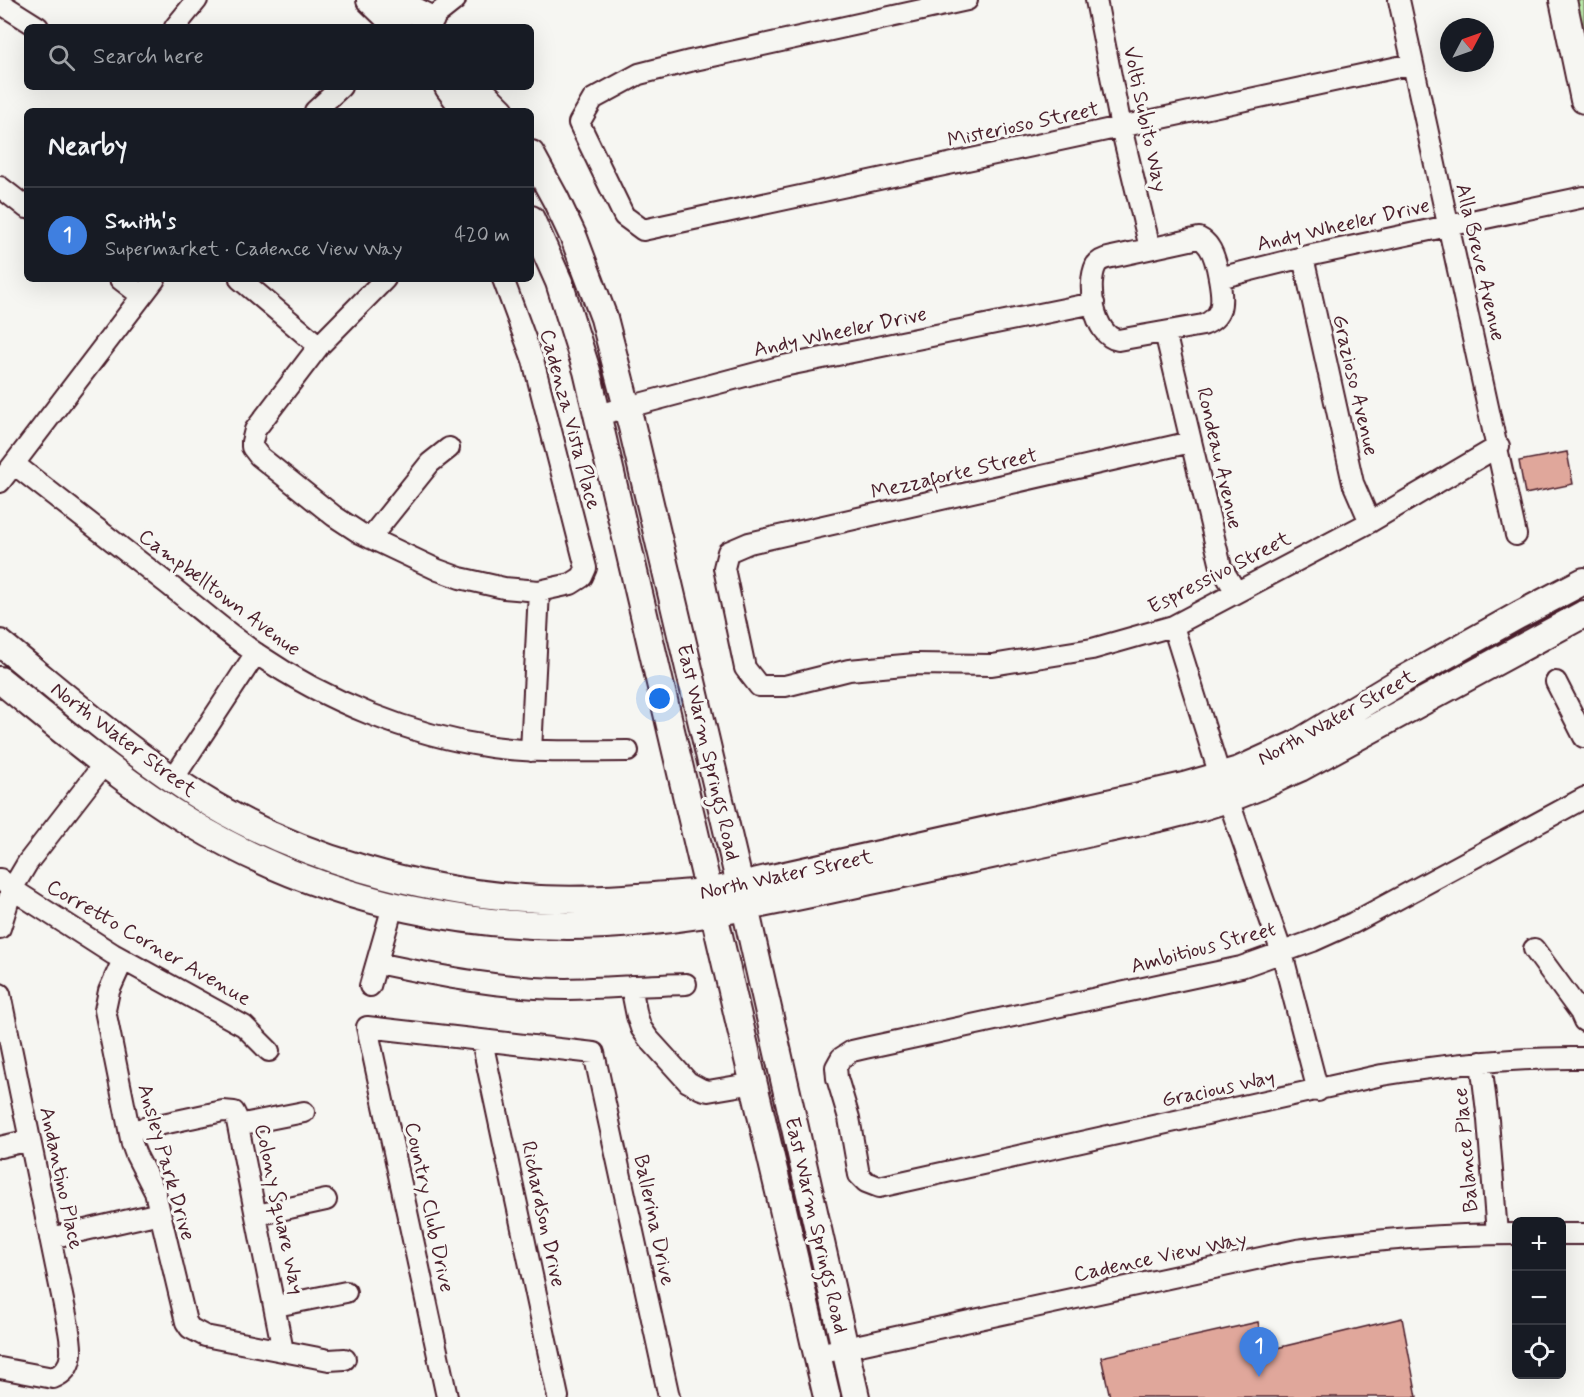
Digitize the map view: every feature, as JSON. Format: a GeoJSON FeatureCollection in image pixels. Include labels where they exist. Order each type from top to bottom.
{"type":"FeatureCollection","features":[{"type":"Feature","properties":{"kind":"main road"},"geometry":{"type":"LineString","coordinates":[[370,0],[395,24]]}},
{"type":"Feature","properties":{"kind":"main road"},"geometry":{"type":"LineString","coordinates":[[1563,0],[1584,100]]}},
{"type":"Feature","properties":{"kind":"main road"},"geometry":{"type":"LineString","coordinates":[[450,90],[464,108]]}},
{"type":"Feature","properties":{"kind":"main road"},"geometry":{"type":"LineString","coordinates":[[480,90],[500,108]]}},
{"type":"Feature","properties":{"kind":"main road"},"geometry":{"type":"LineString","coordinates":[[489,90],[501,108]]}},
{"type":"Feature","properties":{"kind":"main road","name":"East Warm Springs Road"},"geometry":{"type":"LineString","coordinates":[[534,160],[556,200],[591,280],[604,318],[743,896],[856,1397]]}},
{"type":"Feature","properties":{"kind":"main road","name":"East Warm Springs Road"},"geometry":{"type":"LineString","coordinates":[[534,226],[559,282],[575,329],[597,415],[827,1397]]}},
{"type":"Feature","properties":{"kind":"main road","name":"North Water Street"},"geometry":{"type":"LineString","coordinates":[[0,680],[104,764],[147,795],[192,824],[288,872],[393,906],[460,920],[559,925],[639,922],[711,902],[1115,828],[1223,787],[1259,762],[1296,744],[1414,673],[1528,609],[1584,581]]}},
{"type":"Feature","properties":{"kind":"main road","name":"North Water Street"},"geometry":{"type":"LineString","coordinates":[[1223,787],[1255,789],[1300,768],[1584,614]]}},
{"type":"Feature","properties":{"kind":"main road","name":"North Water Street"},"geometry":{"type":"LineString","coordinates":[[0,643],[172,779],[225,811],[292,843],[376,872],[421,883],[524,898],[711,902]]}},
{"type":"Feature","properties":{"kind":"street"},"geometry":{"type":"LineString","coordinates":[[177,24],[197,0]]}},
{"type":"Feature","properties":{"kind":"street"},"geometry":{"type":"LineString","coordinates":[[420,8],[455,0]]}},
{"type":"Feature","properties":{"kind":"street"},"geometry":{"type":"LineString","coordinates":[[911,6],[967,0]]}},
{"type":"Feature","properties":{"kind":"street","name":"Volti Subito Way"},"geometry":{"type":"LineString","coordinates":[[1096,0],[1121,127],[1150,248]]}},
{"type":"Feature","properties":{"kind":"street","name":"Alla Breve Avenue"},"geometry":{"type":"LineString","coordinates":[[1399,0],[1516,535]]}},
{"type":"Feature","properties":{"kind":"street"},"geometry":{"type":"LineString","coordinates":[[0,3],[33,24]]}},
{"type":"Feature","properties":{"kind":"street","name":"Misterioso Street"},"geometry":{"type":"LineString","coordinates":[[911,6],[639,74],[593,99],[579,123],[624,216],[644,230],[1412,63]]}},
{"type":"Feature","properties":{"kind":"street"},"geometry":{"type":"LineString","coordinates":[[318,108],[337,90]]}},
{"type":"Feature","properties":{"kind":"street"},"geometry":{"type":"LineString","coordinates":[[1,189],[24,206]]}},
{"type":"Feature","properties":{"kind":"street","name":"Andy Wheeler Drive"},"geometry":{"type":"LineString","coordinates":[[1219,278],[1303,257],[1584,197]]}},
{"type":"Feature","properties":{"kind":"street"},"geometry":{"type":"LineString","coordinates":[[1198,238],[1205,241],[1211,249],[1219,278],[1221,307],[1212,322],[1126,339],[1111,339],[1099,324],[1092,287],[1096,264],[1101,260],[1198,238]]}},
{"type":"Feature","properties":{"kind":"street","name":"Grazioso Avenue"},"geometry":{"type":"LineString","coordinates":[[1303,257],[1353,483],[1370,522]]}},
{"type":"Feature","properties":{"kind":"street"},"geometry":{"type":"LineString","coordinates":[[124,282],[142,296]]}},
{"type":"Feature","properties":{"kind":"street"},"geometry":{"type":"LineString","coordinates":[[0,482],[153,282]]}},
{"type":"Feature","properties":{"kind":"street"},"geometry":{"type":"LineString","coordinates":[[244,282],[319,346]]}},
{"type":"Feature","properties":{"kind":"street"},"geometry":{"type":"LineString","coordinates":[[382,282],[319,346],[255,430],[252,447],[273,470],[334,516],[370,538],[450,575],[504,588],[539,591],[531,751]]}},
{"type":"Feature","properties":{"kind":"street","name":"Cadenza Vista Place"},"geometry":{"type":"LineString","coordinates":[[504,282],[532,360],[585,562],[585,574],[571,584],[539,591]]}},
{"type":"Feature","properties":{"kind":"street","name":"Andy Wheeler Drive"},"geometry":{"type":"LineString","coordinates":[[597,415],[783,366],[1094,303]]}},
{"type":"Feature","properties":{"kind":"street","name":"Rondeau Avenue"},"geometry":{"type":"LineString","coordinates":[[1165,332],[1221,567],[1236,592]]}},
{"type":"Feature","properties":{"kind":"street","name":"Mezzaforte Street"},"geometry":{"type":"LineString","coordinates":[[759,686],[746,668],[724,567],[728,552],[749,543],[1191,442]]}},
{"type":"Feature","properties":{"kind":"street","name":"Espressivo Street"},"geometry":{"type":"LineString","coordinates":[[759,686],[785,686],[849,670],[915,664],[992,665],[1092,649],[1173,626],[1370,522],[1498,446]]}},
{"type":"Feature","properties":{"kind":"street"},"geometry":{"type":"LineString","coordinates":[[370,538],[430,463],[449,448]]}},
{"type":"Feature","properties":{"kind":"street","name":"Campbelltown Avenue"},"geometry":{"type":"LineString","coordinates":[[14,464],[256,653],[303,683],[327,695],[405,726],[491,747],[531,751],[628,751]]}},
{"type":"Feature","properties":{"kind":"street"},"geometry":{"type":"LineString","coordinates":[[1173,626],[1223,787],[1282,953],[1318,1091]]}},
{"type":"Feature","properties":{"kind":"street"},"geometry":{"type":"LineString","coordinates":[[172,779],[256,653]]}},
{"type":"Feature","properties":{"kind":"street"},"geometry":{"type":"LineString","coordinates":[[1556,682],[1584,737]]}},
{"type":"Feature","properties":{"kind":"street"},"geometry":{"type":"LineString","coordinates":[[0,928],[6,884],[28,862],[104,764]]}},
{"type":"Feature","properties":{"kind":"street","name":"Ambitious Street"},"geometry":{"type":"LineString","coordinates":[[866,1182],[859,1175],[849,1118],[837,1078],[836,1067],[841,1058],[852,1051],[1241,967],[1282,953],[1353,923],[1584,798]]}},
{"type":"Feature","properties":{"kind":"street","name":"Corretto Corner Avenue"},"geometry":{"type":"LineString","coordinates":[[6,884],[123,960],[244,1026],[269,1052]]}},
{"type":"Feature","properties":{"kind":"street"},"geometry":{"type":"LineString","coordinates":[[370,986],[393,906]]}},
{"type":"Feature","properties":{"kind":"street"},"geometry":{"type":"LineString","coordinates":[[1534,949],[1584,1021]]}},
{"type":"Feature","properties":{"kind":"street","name":"Ansley Park Drive"},"geometry":{"type":"LineString","coordinates":[[123,960],[109,991],[105,1010],[136,1155],[155,1192],[183,1317],[190,1328],[206,1336],[329,1360],[345,1359]]}},
{"type":"Feature","properties":{"kind":"street"},"geometry":{"type":"LineString","coordinates":[[377,963],[455,979],[506,985],[565,989],[686,984]]}},
{"type":"Feature","properties":{"kind":"street"},"geometry":{"type":"LineString","coordinates":[[631,986],[641,1028],[688,1082],[708,1091],[755,1083]]}},
{"type":"Feature","properties":{"kind":"street","name":"Andantino Place"},"geometry":{"type":"LineString","coordinates":[[0,993],[71,1347],[71,1360],[65,1371],[57,1376],[49,1378],[0,1368]]}},
{"type":"Feature","properties":{"kind":"street","name":"Country Club Drive"},"geometry":{"type":"LineString","coordinates":[[447,1397],[367,1027],[482,1041]]}},
{"type":"Feature","properties":{"kind":"street","name":"Ballerina Drive"},"geometry":{"type":"LineString","coordinates":[[482,1041],[594,1053],[669,1397]]}},
{"type":"Feature","properties":{"kind":"street","name":"Richardson Drive"},"geometry":{"type":"LineString","coordinates":[[482,1041],[558,1397]]}},
{"type":"Feature","properties":{"kind":"street","name":"Gracious Way"},"geometry":{"type":"LineString","coordinates":[[866,1182],[879,1187],[1382,1075],[1481,1062],[1537,1058],[1584,1058]]}},
{"type":"Feature","properties":{"kind":"street","name":"Balance Place"},"geometry":{"type":"LineString","coordinates":[[1481,1062],[1507,1234]]}},
{"type":"Feature","properties":{"kind":"street","name":"Colony Square Way"},"geometry":{"type":"LineString","coordinates":[[130,1131],[223,1111],[234,1112],[284,1351]]}},
{"type":"Feature","properties":{"kind":"street"},"geometry":{"type":"LineString","coordinates":[[238,1125],[304,1113]]}},
{"type":"Feature","properties":{"kind":"street"},"geometry":{"type":"LineString","coordinates":[[0,1147],[30,1140]]}},
{"type":"Feature","properties":{"kind":"street"},"geometry":{"type":"LineString","coordinates":[[257,1215],[326,1200]]}},
{"type":"Feature","properties":{"kind":"street"},"geometry":{"type":"LineString","coordinates":[[50,1238],[160,1212]]}},
{"type":"Feature","properties":{"kind":"street","name":"Cadence View Way"},"geometry":{"type":"LineString","coordinates":[[818,1354],[1297,1250],[1365,1241],[1507,1234]]}},
{"type":"Feature","properties":{"kind":"street"},"geometry":{"type":"LineString","coordinates":[[1566,1234],[1584,1234]]}},
{"type":"Feature","properties":{"kind":"street"},"geometry":{"type":"LineString","coordinates":[[276,1306],[346,1292]]}},
{"type":"Feature","properties":{"kind":"green space"},"geometry":{"type":"Polygon","coordinates":[[[1572,0],[1584,0],[1584,58],[1572,0]]]}},
{"type":"Feature","properties":{"kind":"building"},"geometry":{"type":"Polygon","coordinates":[[[1567,452],[1573,484],[1525,494],[1519,461],[1567,452]]]}},
{"type":"Feature","properties":{"kind":"building"},"geometry":{"type":"Polygon","coordinates":[[[1402,1318],[1417,1397],[1110,1397],[1101,1357],[1258,1322],[1264,1351],[1402,1318]]]}},
{"type":"Feature","properties":{"kind":"place","name":"Smith's"},"geometry":{"type":"Point","coordinates":[1259,1377]}}]}
